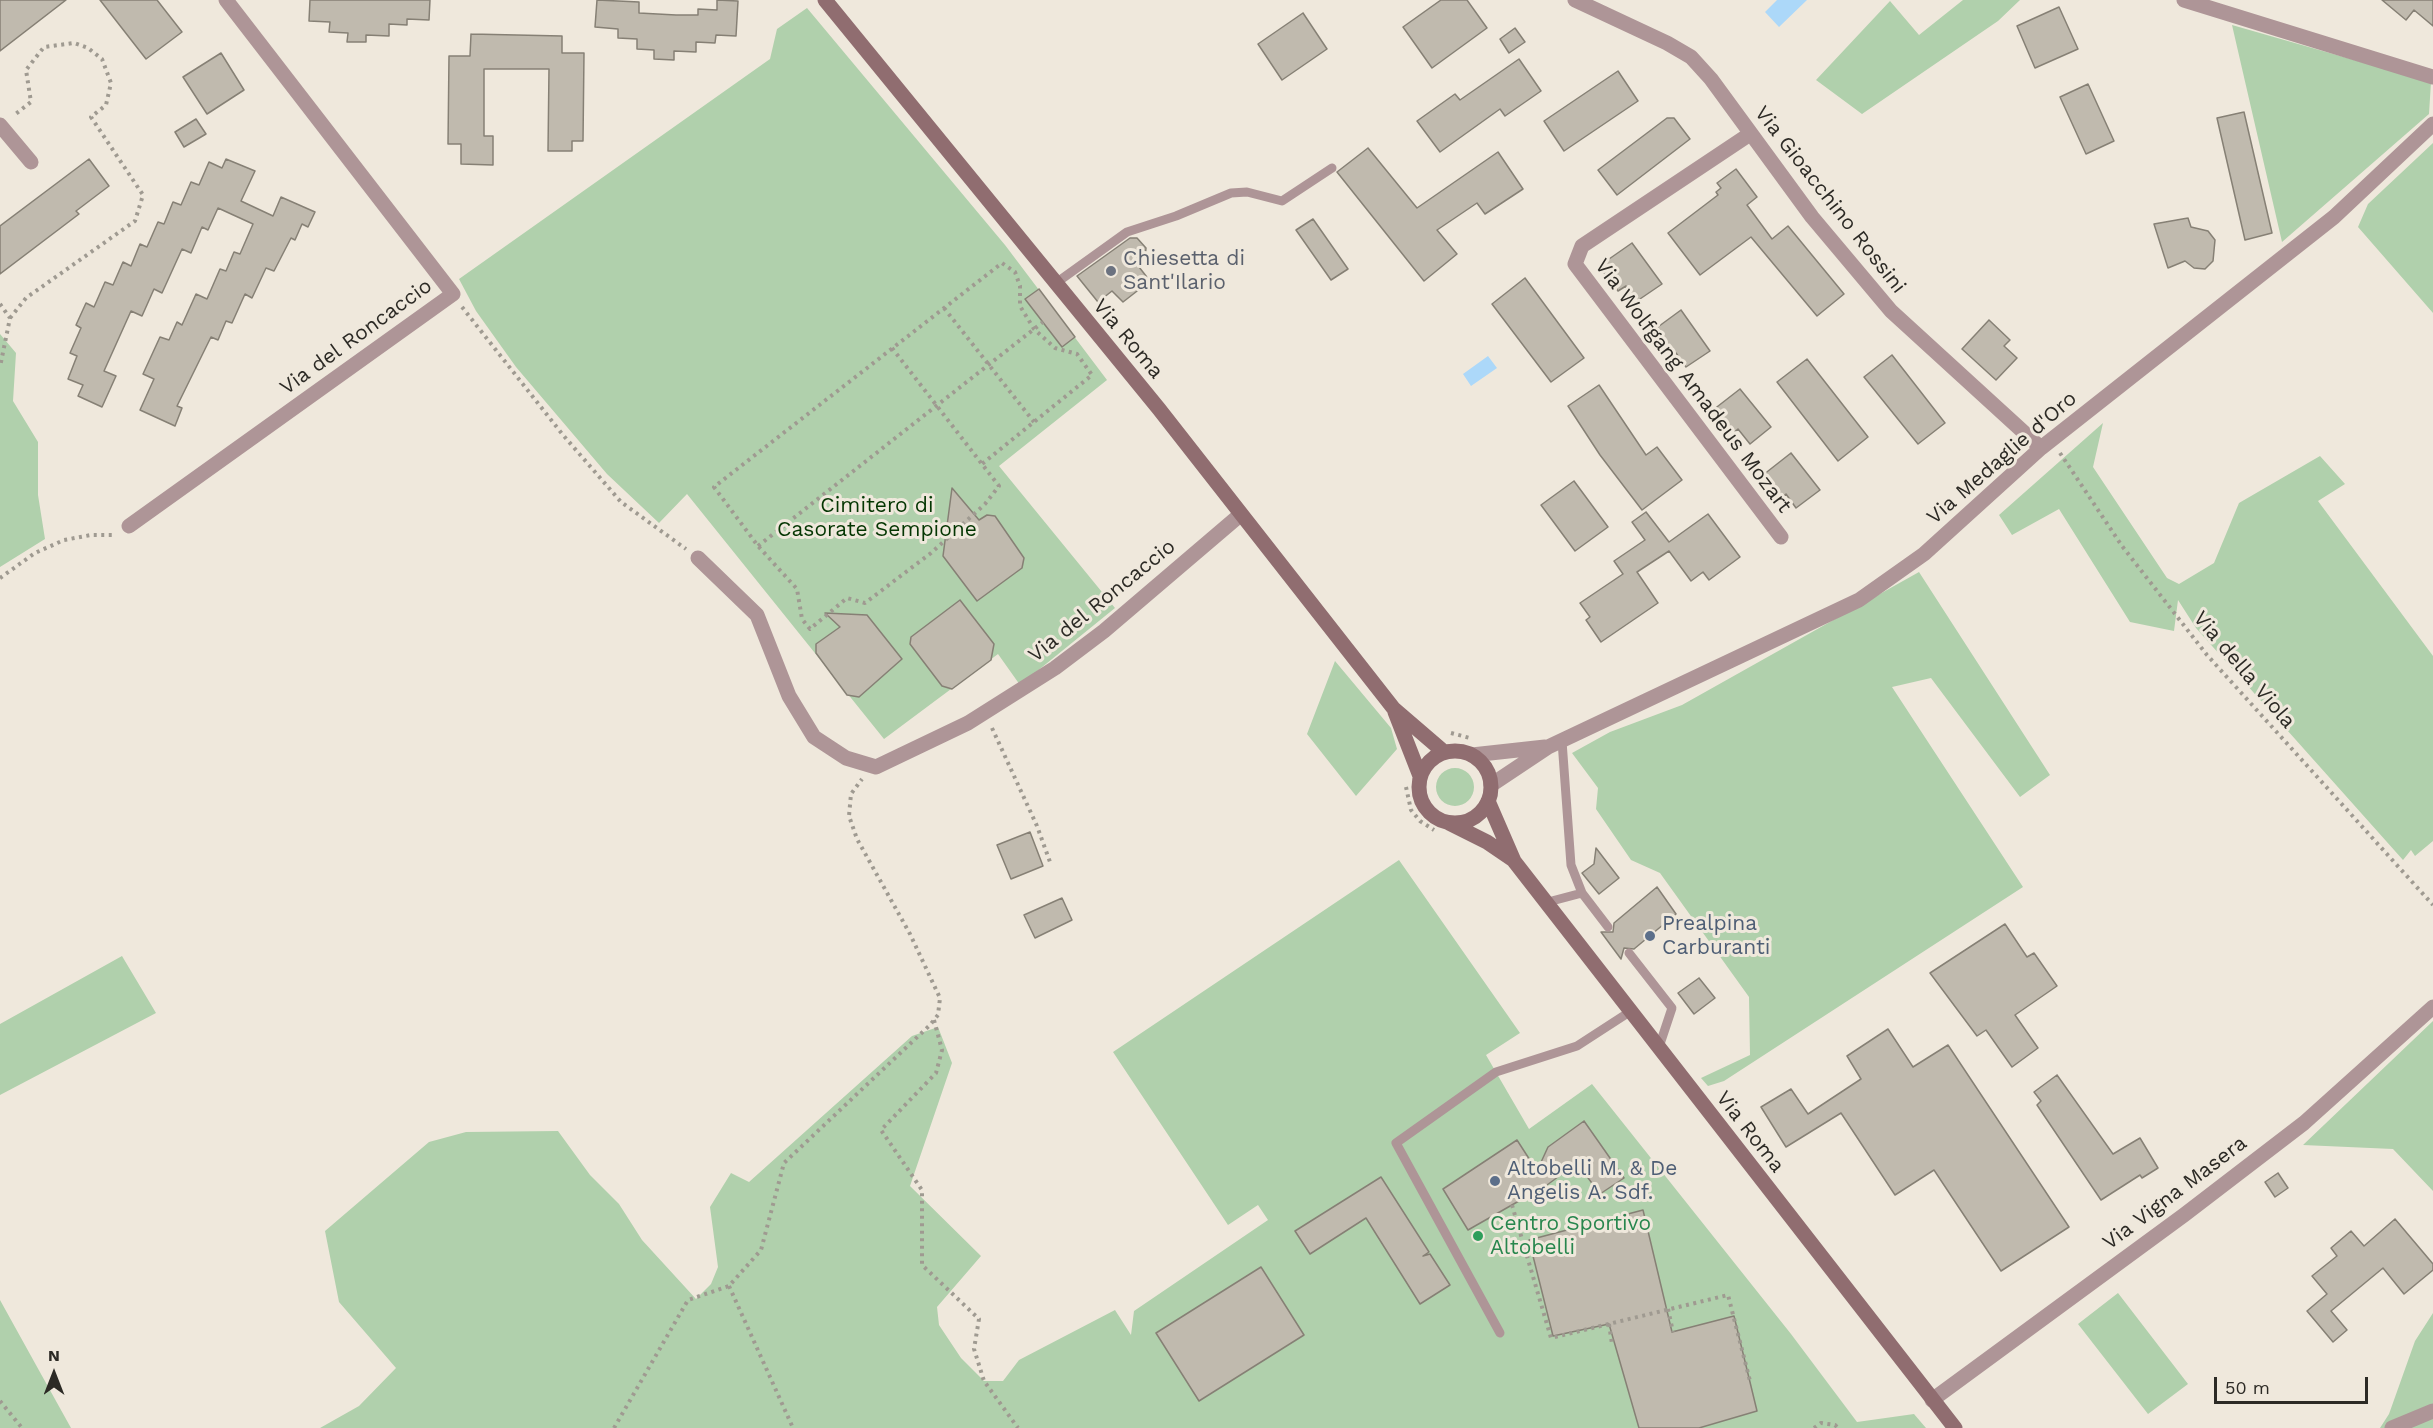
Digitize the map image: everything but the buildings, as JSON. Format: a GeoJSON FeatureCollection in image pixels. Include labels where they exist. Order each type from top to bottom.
{"type":"FeatureCollection","features":[{"type":"Feature","properties":{"kind":"street","name":"Via del Roncaccio"},"geometry":{"type":"LineString","coordinates":[[129,526],[453,294],[226,0]]}},
{"type":"Feature","properties":{"kind":"street","name":"Via Roma"},"geometry":{"type":"LineString","coordinates":[[825,0],[1159,409],[1394,709],[1444,752]]}},
{"type":"Feature","properties":{"kind":"street","name":"Via Gioacchino Rossini"},"geometry":{"type":"LineString","coordinates":[[1575,0],[1649,34],[1690,57],[1711,78],[1812,217],[1891,311],[2046,444]]}},
{"type":"Feature","properties":{"kind":"street"},"geometry":{"type":"LineString","coordinates":[[2184,0],[2433,77]]}},
{"type":"Feature","properties":{"kind":"street","name":"Via Medaglie d'Oro"},"geometry":{"type":"LineString","coordinates":[[1491,785],[1555,744],[1859,600],[1924,554],[2046,444],[2334,217],[2433,124]]}},
{"type":"Feature","properties":{"kind":"street"},"geometry":{"type":"LineString","coordinates":[[1,126],[31,162]]}},
{"type":"Feature","properties":{"kind":"street","name":"Via Wolfgang Amadeus Mozart"},"geometry":{"type":"LineString","coordinates":[[1750,134],[1581,246],[1575,264],[1781,537]]}},
{"type":"Feature","properties":{"kind":"street","name":"Via del Roncaccio"},"geometry":{"type":"LineString","coordinates":[[876,767],[968,723],[1055,668],[1104,631],[1240,515]]}},
{"type":"Feature","properties":{"kind":"street"},"geometry":{"type":"LineString","coordinates":[[698,558],[757,615],[789,696],[814,737],[846,758],[876,767]]}},
{"type":"Feature","properties":{"kind":"street","name":"Via Roma"},"geometry":{"type":"LineString","coordinates":[[1394,709],[1420,776],[1418,788],[1427,811],[1487,842],[1514,861],[1955,1428]]}},
{"type":"Feature","properties":{"kind":"street","name":"Via Medaglie d'Oro"},"geometry":{"type":"LineString","coordinates":[[1472,755],[1555,744]]}},
{"type":"Feature","properties":{"kind":"street"},"geometry":{"type":"LineString","coordinates":[[1420,776],[1433,757],[1444,752],[1458,750],[1482,762],[1491,785],[1488,801],[1472,819],[1449,823]]}},
{"type":"Feature","properties":{"kind":"street","name":"Via Roma"},"geometry":{"type":"LineString","coordinates":[[1488,801],[1514,861]]}},
{"type":"Feature","properties":{"kind":"street","name":"Via Vigna Masera"},"geometry":{"type":"LineString","coordinates":[[1932,1400],[2184,1215],[2304,1123],[2433,1007]]}},
{"type":"Feature","properties":{"kind":"street"},"geometry":{"type":"LineString","coordinates":[[2392,1428],[2433,1411]]}},
{"type":"Feature","properties":{"kind":"lane"},"geometry":{"type":"LineString","coordinates":[[1056,283],[1126,232],[1176,216],[1231,194],[1247,192],[1282,201],[1332,168]]}},
{"type":"Feature","properties":{"kind":"lane"},"geometry":{"type":"LineString","coordinates":[[1555,744],[1571,865],[1582,893],[1608,927]]}},
{"type":"Feature","properties":{"kind":"lane"},"geometry":{"type":"LineString","coordinates":[[1548,902],[1582,893]]}},
{"type":"Feature","properties":{"kind":"lane"},"geometry":{"type":"LineString","coordinates":[[1629,953],[1672,1008],[1659,1047]]}},
{"type":"Feature","properties":{"kind":"lane"},"geometry":{"type":"LineString","coordinates":[[1500,1333],[1396,1143],[1496,1072],[1577,1046],[1631,1011]]}},
{"type":"Feature","properties":{"kind":"path"},"geometry":{"type":"LineString","coordinates":[[0,367],[10,318],[26,298],[135,221],[143,195],[92,117],[106,105],[111,83],[102,59],[88,48],[74,43],[44,47],[26,70],[31,102],[1,126]]}},
{"type":"Feature","properties":{"kind":"path"},"geometry":{"type":"LineString","coordinates":[[892,348],[999,486],[985,504],[931,553],[865,603],[847,598],[810,629],[802,619],[797,590],[758,546],[714,487],[892,348],[1002,263],[1015,272],[1020,286],[1020,306],[1034,329],[1055,348],[1077,354],[1092,375],[982,464]]}},
{"type":"Feature","properties":{"kind":"path"},"geometry":{"type":"LineString","coordinates":[[453,294],[482,335],[621,502],[698,558]]}},
{"type":"Feature","properties":{"kind":"path"},"geometry":{"type":"LineString","coordinates":[[0,304],[10,318]]}},
{"type":"Feature","properties":{"kind":"path"},"geometry":{"type":"LineString","coordinates":[[944,308],[987,366],[1034,422]]}},
{"type":"Feature","properties":{"kind":"path"},"geometry":{"type":"LineString","coordinates":[[758,546],[1043,322]]}},
{"type":"Feature","properties":{"kind":"path","name":"Via della Viola"},"geometry":{"type":"LineString","coordinates":[[2046,444],[2206,655],[2433,905]]}},
{"type":"Feature","properties":{"kind":"path"},"geometry":{"type":"LineString","coordinates":[[0,578],[36,553],[64,540],[91,535],[116,535],[129,526]]}},
{"type":"Feature","properties":{"kind":"path"},"geometry":{"type":"LineString","coordinates":[[984,711],[1037,826],[1050,862]]}},
{"type":"Feature","properties":{"kind":"path"},"geometry":{"type":"LineString","coordinates":[[1441,730],[1472,739]]}},
{"type":"Feature","properties":{"kind":"path"},"geometry":{"type":"LineString","coordinates":[[614,1428],[688,1300],[729,1286],[761,1250],[784,1163],[938,1015],[940,998],[910,934],[857,839],[849,816],[851,795],[858,782],[876,767]]}},
{"type":"Feature","properties":{"kind":"path"},"geometry":{"type":"LineString","coordinates":[[934,1020],[942,1050],[936,1073],[881,1130],[922,1191],[922,1266],[979,1319],[974,1349],[984,1382],[1018,1428]]}},
{"type":"Feature","properties":{"kind":"path"},"geometry":{"type":"LineString","coordinates":[[1512,1205],[1551,1338],[1728,1295],[1750,1382]]}},
{"type":"Feature","properties":{"kind":"path"},"geometry":{"type":"LineString","coordinates":[[729,1286],[793,1428]]}},
{"type":"Feature","properties":{"kind":"path"},"geometry":{"type":"LineString","coordinates":[[1668,1309],[1673,1332]]}},
{"type":"Feature","properties":{"kind":"path"},"geometry":{"type":"LineString","coordinates":[[1609,1324],[1612,1344]]}},
{"type":"Feature","properties":{"kind":"path"},"geometry":{"type":"LineString","coordinates":[[0,1401],[22,1428]]}},
{"type":"Feature","properties":{"kind":"path"},"geometry":{"type":"LineString","coordinates":[[1814,1428],[1821,1423],[1835,1425],[1838,1428]]}},
{"type":"Feature","properties":{"kind":"green space"},"geometry":{"type":"Polygon","coordinates":[[[1963,0],[2020,0],[1998,21],[1862,114],[1816,80],[1890,1],[1919,35],[1963,0]]]}},
{"type":"Feature","properties":{"kind":"green space","name":"Cimitero di Casorate Sempione"},"geometry":{"type":"Polygon","coordinates":[[[807,8],[1005,245],[1107,380],[999,466],[1115,608],[1020,685],[998,654],[884,739],[687,494],[659,523],[607,474],[516,367],[476,311],[459,279],[770,59],[777,29],[807,8]]]}},
{"type":"Feature","properties":{"kind":"green space"},"geometry":{"type":"Polygon","coordinates":[[[2232,25],[2431,82],[2429,114],[2282,242],[2232,25]]]}},
{"type":"Feature","properties":{"kind":"green space"},"geometry":{"type":"Polygon","coordinates":[[[2433,143],[2433,313],[2358,227],[2368,204],[2433,143]]]}},
{"type":"Feature","properties":{"kind":"green space"},"geometry":{"type":"Polygon","coordinates":[[[0,334],[16,353],[13,401],[38,442],[38,495],[45,539],[0,567],[0,334]]]}},
{"type":"Feature","properties":{"kind":"green space"},"geometry":{"type":"Polygon","coordinates":[[[2103,423],[2093,467],[2167,578],[2179,584],[2214,563],[2239,503],[2320,456],[2345,484],[2318,501],[2433,656],[2433,841],[2415,856],[2411,850],[2403,860],[2196,628],[2178,600],[2174,631],[2130,622],[2059,509],[2012,535],[1999,515],[2103,423]]]}},
{"type":"Feature","properties":{"kind":"green space"},"geometry":{"type":"Polygon","coordinates":[[[1919,572],[2050,775],[2020,797],[1931,678],[1892,687],[2023,887],[1724,1081],[1708,1086],[1701,1078],[1750,1055],[1749,997],[1660,873],[1631,860],[1596,809],[1598,788],[1572,753],[1610,732],[1682,705],[1919,572]]]}},
{"type":"Feature","properties":{"kind":"green space"},"geometry":{"type":"Polygon","coordinates":[[[1335,661],[1391,728],[1397,749],[1356,796],[1307,734],[1335,661]]]}},
{"type":"Feature","properties":{"kind":"green space"},"geometry":{"type":"Polygon","coordinates":[[[1455,768],[1469,773],[1474,787],[1469,801],[1455,806],[1441,801],[1436,787],[1441,773],[1455,768]]]}},
{"type":"Feature","properties":{"kind":"green space"},"geometry":{"type":"Polygon","coordinates":[[[1399,860],[1520,1033],[1486,1055],[1529,1129],[1592,1084],[1791,1334],[1857,1422],[1914,1414],[1926,1428],[320,1428],[359,1406],[396,1368],[339,1302],[325,1231],[429,1142],[466,1132],[558,1131],[590,1175],[619,1204],[642,1240],[696,1299],[711,1284],[718,1267],[710,1207],[731,1173],[749,1182],[912,1036],[938,1027],[952,1063],[910,1186],[981,1256],[937,1307],[939,1325],[961,1358],[984,1381],[1003,1381],[1019,1360],[1115,1310],[1131,1335],[1134,1311],[1268,1220],[1258,1205],[1228,1225],[1113,1052],[1399,860]]]}},
{"type":"Feature","properties":{"kind":"green space"},"geometry":{"type":"Polygon","coordinates":[[[122,956],[156,1013],[0,1095],[0,1024],[122,956]]]}},
{"type":"Feature","properties":{"kind":"green space"},"geometry":{"type":"Polygon","coordinates":[[[2433,1021],[2433,1191],[2393,1149],[2303,1145],[2433,1021]]]}},
{"type":"Feature","properties":{"kind":"green space"},"geometry":{"type":"Polygon","coordinates":[[[2118,1293],[2188,1384],[2148,1414],[2078,1324],[2118,1293]]]}},
{"type":"Feature","properties":{"kind":"green space"},"geometry":{"type":"Polygon","coordinates":[[[0,1300],[36,1365],[71,1428],[0,1428],[0,1300]]]}},
{"type":"Feature","properties":{"kind":"green space"},"geometry":{"type":"Polygon","coordinates":[[[2433,1313],[2433,1428],[2380,1428],[2389,1414],[2415,1341],[2433,1313]]]}},
{"type":"Feature","properties":{"kind":"water"},"geometry":{"type":"Polygon","coordinates":[[[1777,0],[1807,0],[1779,27],[1765,12],[1777,0]]]}},
{"type":"Feature","properties":{"kind":"water"},"geometry":{"type":"Polygon","coordinates":[[[1488,356],[1497,368],[1471,386],[1463,374],[1488,356]]]}},
{"type":"Feature","properties":{"kind":"place","name":"Chiesetta di Sant'Ilario"},"geometry":{"type":"Point","coordinates":[1111,271]}},
{"type":"Feature","properties":{"kind":"place","name":"Prealpina Carburanti"},"geometry":{"type":"Point","coordinates":[1650,936]}},
{"type":"Feature","properties":{"kind":"place","name":"Altobelli M. & De Angelis A. Sdf."},"geometry":{"type":"Point","coordinates":[1495,1181]}},
{"type":"Feature","properties":{"kind":"place","name":"Centro Sportivo Altobelli"},"geometry":{"type":"Point","coordinates":[1478,1236]}}]}
